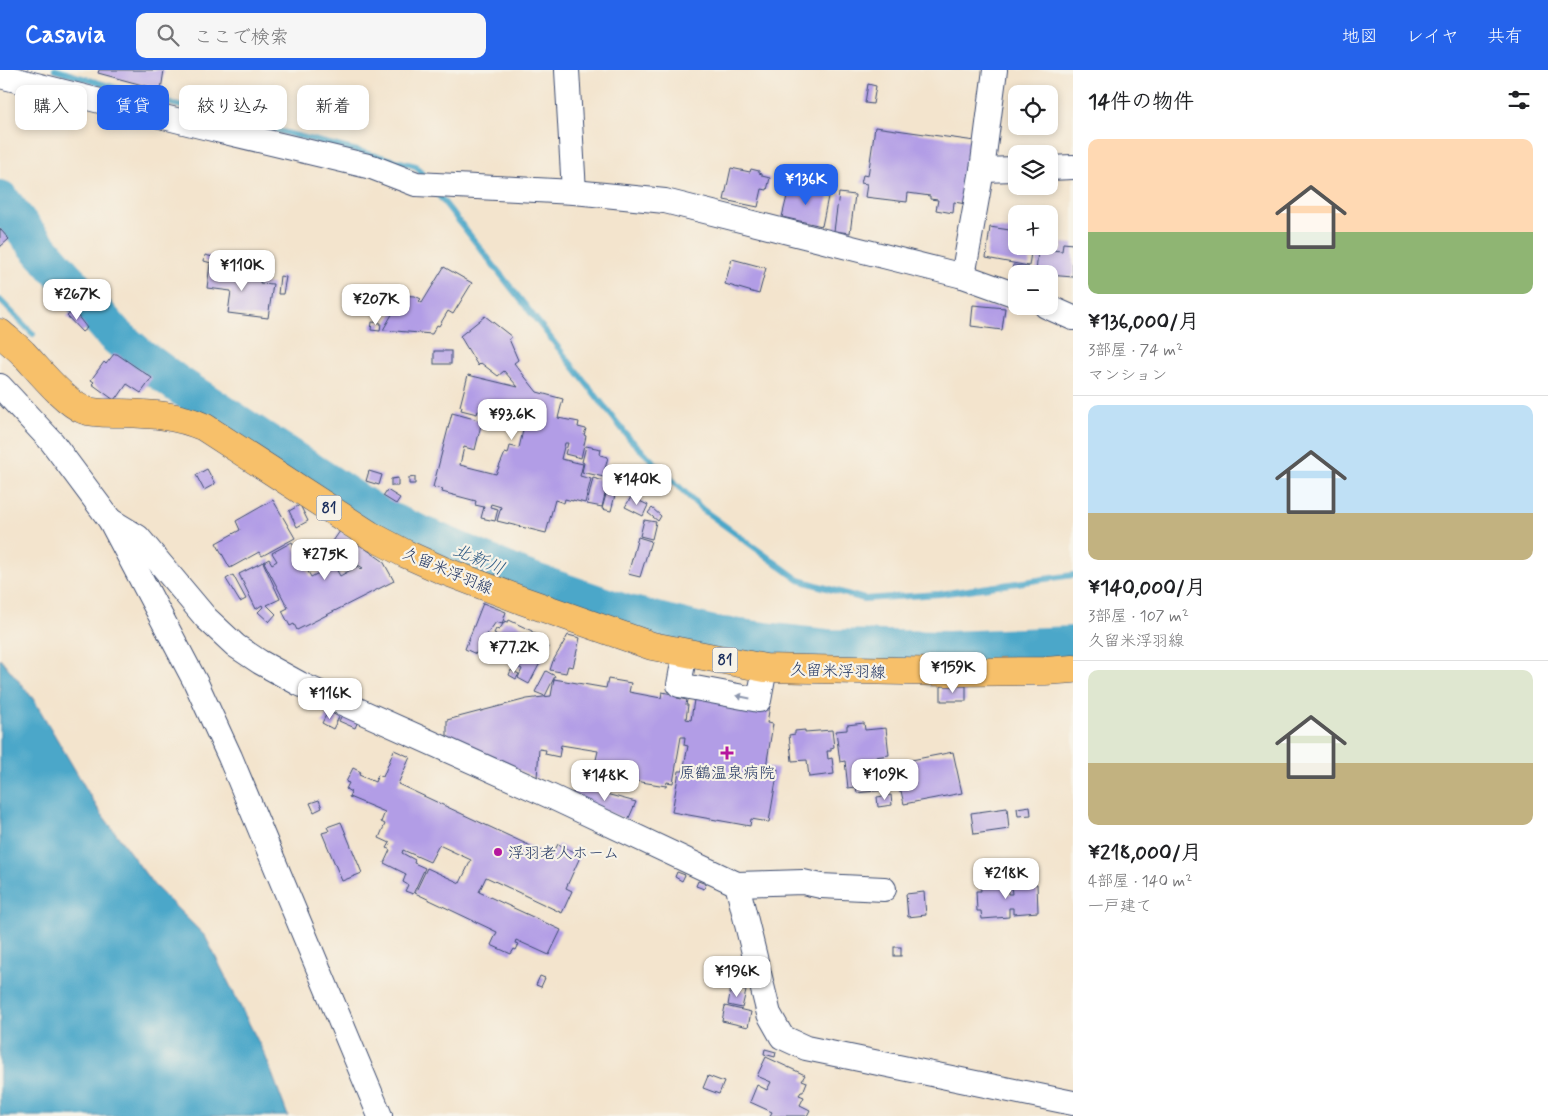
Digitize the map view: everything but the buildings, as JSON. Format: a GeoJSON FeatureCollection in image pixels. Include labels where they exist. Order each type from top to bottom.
{"type":"FeatureCollection","features":[{"type":"Feature","properties":{"kind":"main road","name":"久留米浮羽線"},"geometry":{"type":"LineString","coordinates":[[0,333],[59,390],[84,410],[158,414],[188,420],[204,427],[370,535],[406,554],[521,600],[642,642],[765,668],[948,672],[1073,669]]}},
{"type":"Feature","properties":{"kind":"street"},"geometry":{"type":"LineString","coordinates":[[567,70],[574,192]]}},
{"type":"Feature","properties":{"kind":"street"},"geometry":{"type":"LineString","coordinates":[[963,276],[982,170],[995,70]]}},
{"type":"Feature","properties":{"kind":"street"},"geometry":{"type":"LineString","coordinates":[[0,76],[372,167],[416,184],[443,187],[574,192],[665,202],[963,276],[1008,292]]}},
{"type":"Feature","properties":{"kind":"street"},"geometry":{"type":"LineString","coordinates":[[1058,168],[1073,167]]}},
{"type":"Feature","properties":{"kind":"street"},"geometry":{"type":"LineString","coordinates":[[982,170],[1008,169]]}},
{"type":"Feature","properties":{"kind":"street"},"geometry":{"type":"LineString","coordinates":[[1058,311],[1073,318]]}},
{"type":"Feature","properties":{"kind":"street"},"geometry":{"type":"LineString","coordinates":[[0,386],[52,442],[110,520],[204,700],[380,1116]]}},
{"type":"Feature","properties":{"kind":"street"},"geometry":{"type":"LineString","coordinates":[[110,520],[138,537],[206,618],[236,646],[260,662],[300,684],[552,797],[737,884],[803,882],[821,886],[884,889]]}},
{"type":"Feature","properties":{"kind":"street"},"geometry":{"type":"LineString","coordinates":[[737,884],[769,1014],[782,1037],[806,1048],[1073,1103]]}},
{"type":"Feature","properties":{"kind":"water"},"geometry":{"type":"Polygon","coordinates":[[[0,658],[34,700],[98,809],[153,884],[205,936],[265,1055],[288,1116],[0,1116],[0,658]]]}},
{"type":"Feature","properties":{"kind":"waterway"},"geometry":{"type":"LineString","coordinates":[[55,70],[150,98],[416,166],[425,178]]}},
{"type":"Feature","properties":{"kind":"waterway"},"geometry":{"type":"LineString","coordinates":[[436,192],[630,439],[702,509],[799,580],[864,599],[940,594],[1073,575]]}},
{"type":"Feature","properties":{"kind":"waterway","name":"北新川"},"geometry":{"type":"LineString","coordinates":[[0,199],[28,235],[114,334],[138,355],[179,385],[380,517],[523,578],[624,613],[713,635],[826,648],[949,650],[1073,645]]}},
{"type":"Feature","properties":{"kind":"waterway"},"geometry":{"type":"LineString","coordinates":[[0,300],[33,334]]}},
{"type":"Feature","properties":{"kind":"place","name":"原鶴温泉病院"},"geometry":{"type":"Point","coordinates":[727,753]}},
{"type":"Feature","properties":{"kind":"place","name":"浮羽老人ホーム"},"geometry":{"type":"Point","coordinates":[498,852]}}]}
